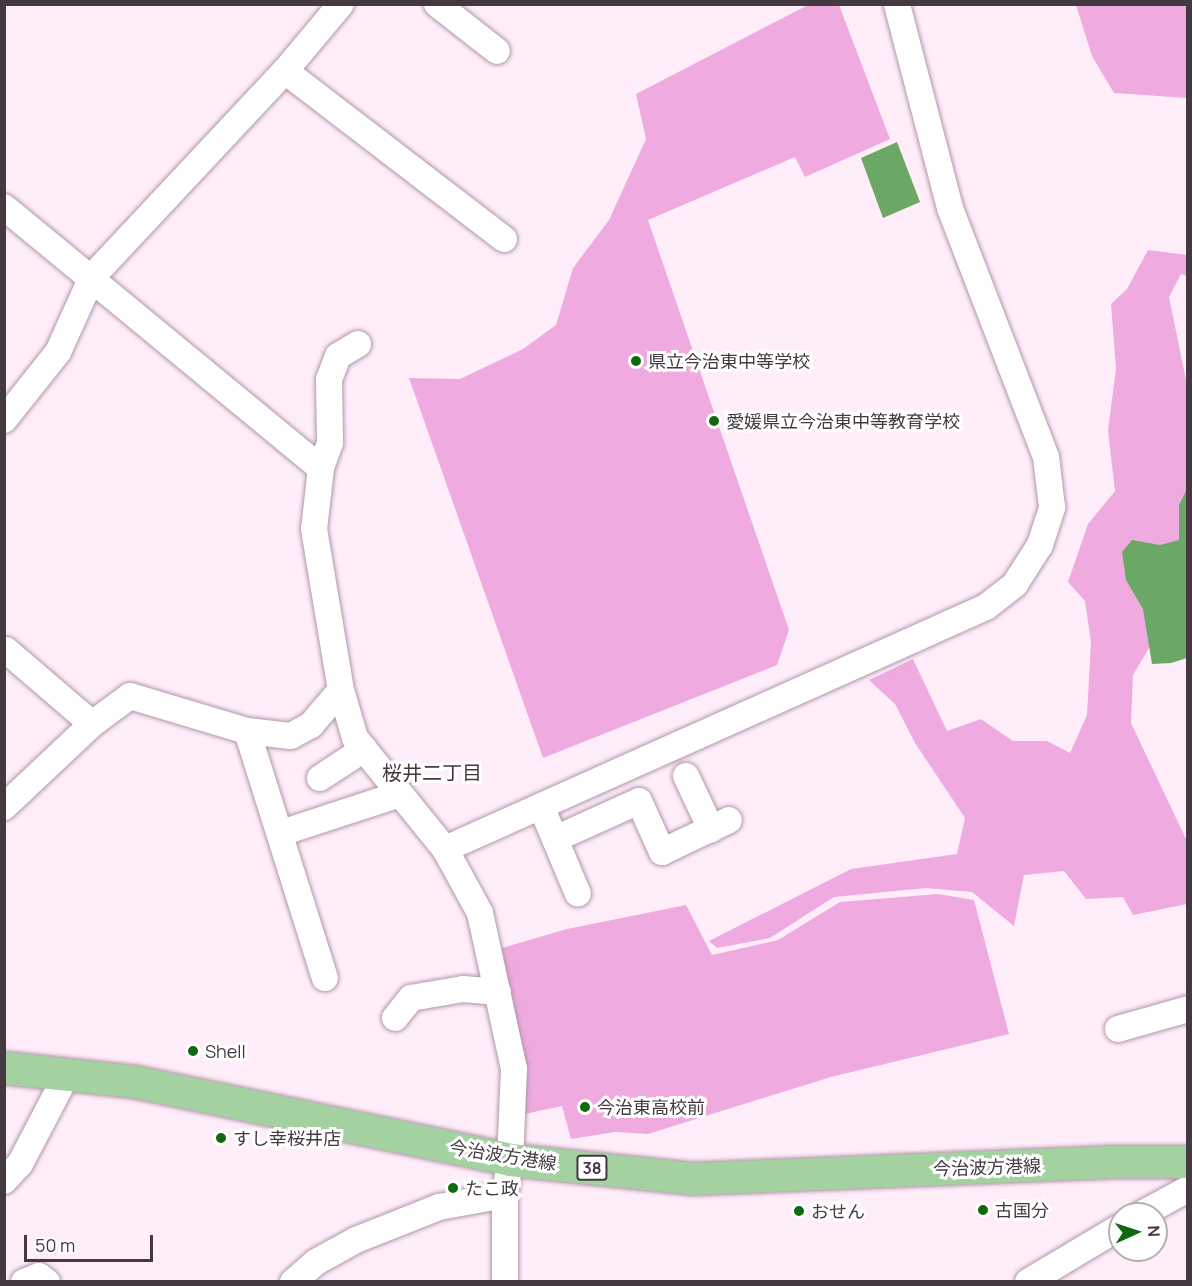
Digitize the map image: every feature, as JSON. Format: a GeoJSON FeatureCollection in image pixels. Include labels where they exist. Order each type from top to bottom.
{"type":"FeatureCollection","features":[{"type":"Feature","properties":{"kind":"main road","name":"今治波方港線"},"geometry":{"type":"LineString","coordinates":[[4,1068],[135,1082],[510,1160],[693,1179],[1110,1162],[1188,1162]]}},
{"type":"Feature","properties":{"kind":"street"},"geometry":{"type":"LineString","coordinates":[[4,420],[58,352],[92,277],[285,71],[341,4]]}},
{"type":"Feature","properties":{"kind":"street"},"geometry":{"type":"LineString","coordinates":[[437,4],[498,51]]}},
{"type":"Feature","properties":{"kind":"street"},"geometry":{"type":"LineString","coordinates":[[445,849],[986,607],[1015,584],[1040,545],[1052,507],[1046,457],[950,207],[897,4]]}},
{"type":"Feature","properties":{"kind":"street"},"geometry":{"type":"LineString","coordinates":[[285,71],[504,239]]}},
{"type":"Feature","properties":{"kind":"street"},"geometry":{"type":"LineString","coordinates":[[4,207],[92,277],[321,468]]}},
{"type":"Feature","properties":{"kind":"street"},"geometry":{"type":"LineString","coordinates":[[358,344],[338,356],[328,379],[330,443],[321,468],[314,529],[341,690],[355,738],[445,849],[480,913],[514,1069],[510,1160],[505,1195],[505,1281]]}},
{"type":"Feature","properties":{"kind":"street"},"geometry":{"type":"LineString","coordinates":[[6,650],[92,724]]}},
{"type":"Feature","properties":{"kind":"street"},"geometry":{"type":"LineString","coordinates":[[4,807],[92,724],[130,696],[248,731],[291,736],[311,725],[341,690]]}},
{"type":"Feature","properties":{"kind":"street"},"geometry":{"type":"LineString","coordinates":[[248,731],[325,978]]}},
{"type":"Feature","properties":{"kind":"street"},"geometry":{"type":"LineString","coordinates":[[320,778],[364,749]]}},
{"type":"Feature","properties":{"kind":"street"},"geometry":{"type":"LineString","coordinates":[[555,839],[639,801],[662,852],[720,824],[687,776]]}},
{"type":"Feature","properties":{"kind":"street"},"geometry":{"type":"LineString","coordinates":[[281,833],[400,794]]}},
{"type":"Feature","properties":{"kind":"street"},"geometry":{"type":"LineString","coordinates":[[541,806],[578,894]]}},
{"type":"Feature","properties":{"kind":"street"},"geometry":{"type":"LineString","coordinates":[[395,1018],[411,998],[463,989],[498,992]]}},
{"type":"Feature","properties":{"kind":"street"},"geometry":{"type":"LineString","coordinates":[[1118,1029],[1188,1009]]}},
{"type":"Feature","properties":{"kind":"street"},"geometry":{"type":"LineString","coordinates":[[4,1181],[20,1164],[67,1074]]}},
{"type":"Feature","properties":{"kind":"street"},"geometry":{"type":"LineString","coordinates":[[1164,1202],[1188,1189]]}},
{"type":"Feature","properties":{"kind":"street"},"geometry":{"type":"LineString","coordinates":[[293,1281],[316,1262],[356,1240],[439,1207],[505,1195]]}},
{"type":"Feature","properties":{"kind":"street"},"geometry":{"type":"LineString","coordinates":[[1028,1281],[1108,1234]]}},
{"type":"Feature","properties":{"kind":"street"},"geometry":{"type":"LineString","coordinates":[[24,1281],[39,1275],[47,1281]]}},
{"type":"Feature","properties":{"kind":"shaded area"},"geometry":{"type":"Polygon","coordinates":[[[810,4],[839,5],[890,139],[805,177],[795,157],[648,220],[789,630],[777,665],[543,758],[409,378],[460,379],[523,349],[556,325],[573,268],[609,220],[646,139],[636,94],[810,4]]]}},
{"type":"Feature","properties":{"kind":"shaded area"},"geometry":{"type":"Polygon","coordinates":[[[1076,5],[1187,5],[1187,98],[1114,93],[1092,56],[1076,5]]]}},
{"type":"Feature","properties":{"kind":"shaded area"},"geometry":{"type":"Polygon","coordinates":[[[897,142],[920,202],[883,218],[861,158],[897,142]]]}},
{"type":"Feature","properties":{"kind":"shaded area"},"geometry":{"type":"Polygon","coordinates":[[[1148,250],[1187,255],[1187,276],[1181,274],[1169,297],[1187,385],[1187,517],[1158,633],[1133,675],[1131,723],[1187,841],[1187,904],[1133,915],[1123,897],[1086,899],[1064,871],[1024,875],[1014,926],[972,892],[926,888],[834,897],[770,938],[717,948],[709,941],[851,869],[957,854],[965,818],[915,743],[895,704],[869,680],[913,659],[947,731],[981,719],[1013,741],[1047,741],[1070,753],[1087,715],[1091,642],[1085,601],[1068,582],[1088,524],[1115,491],[1108,431],[1116,368],[1111,304],[1127,289],[1148,250]]]}},
{"type":"Feature","properties":{"kind":"shaded area"},"geometry":{"type":"Polygon","coordinates":[[[1187,489],[1187,658],[1171,663],[1152,664],[1143,609],[1126,580],[1122,552],[1132,540],[1160,545],[1179,540],[1179,505],[1187,489]]]}},
{"type":"Feature","properties":{"kind":"shaded area"},"geometry":{"type":"Polygon","coordinates":[[[938,894],[974,900],[1009,1034],[831,1077],[648,1134],[615,1132],[571,1139],[562,1106],[520,1115],[514,1024],[502,948],[567,929],[686,905],[712,955],[778,940],[840,902],[938,894]]]}},
{"type":"Feature","properties":{"kind":"place","name":"県立今治東中等学校"},"geometry":{"type":"Point","coordinates":[636,361]}},
{"type":"Feature","properties":{"kind":"place","name":"愛媛県立今治東中等教育学校"},"geometry":{"type":"Point","coordinates":[714,421]}},
{"type":"Feature","properties":{"kind":"place","name":"Shell"},"geometry":{"type":"Point","coordinates":[193,1051]}},
{"type":"Feature","properties":{"kind":"place","name":"今治東高校前"},"geometry":{"type":"Point","coordinates":[585,1107]}},
{"type":"Feature","properties":{"kind":"place","name":"すし幸桜井店"},"geometry":{"type":"Point","coordinates":[221,1138]}},
{"type":"Feature","properties":{"kind":"place","name":"たこ政"},"geometry":{"type":"Point","coordinates":[453,1188]}},
{"type":"Feature","properties":{"kind":"place","name":"古国分"},"geometry":{"type":"Point","coordinates":[983,1210]}},
{"type":"Feature","properties":{"kind":"place","name":"おせん"},"geometry":{"type":"Point","coordinates":[799,1211]}},
{"type":"Feature","properties":{"kind":"district","name":"桜井二丁目"},"geometry":{"type":"Point","coordinates":[432,772]}}]}
